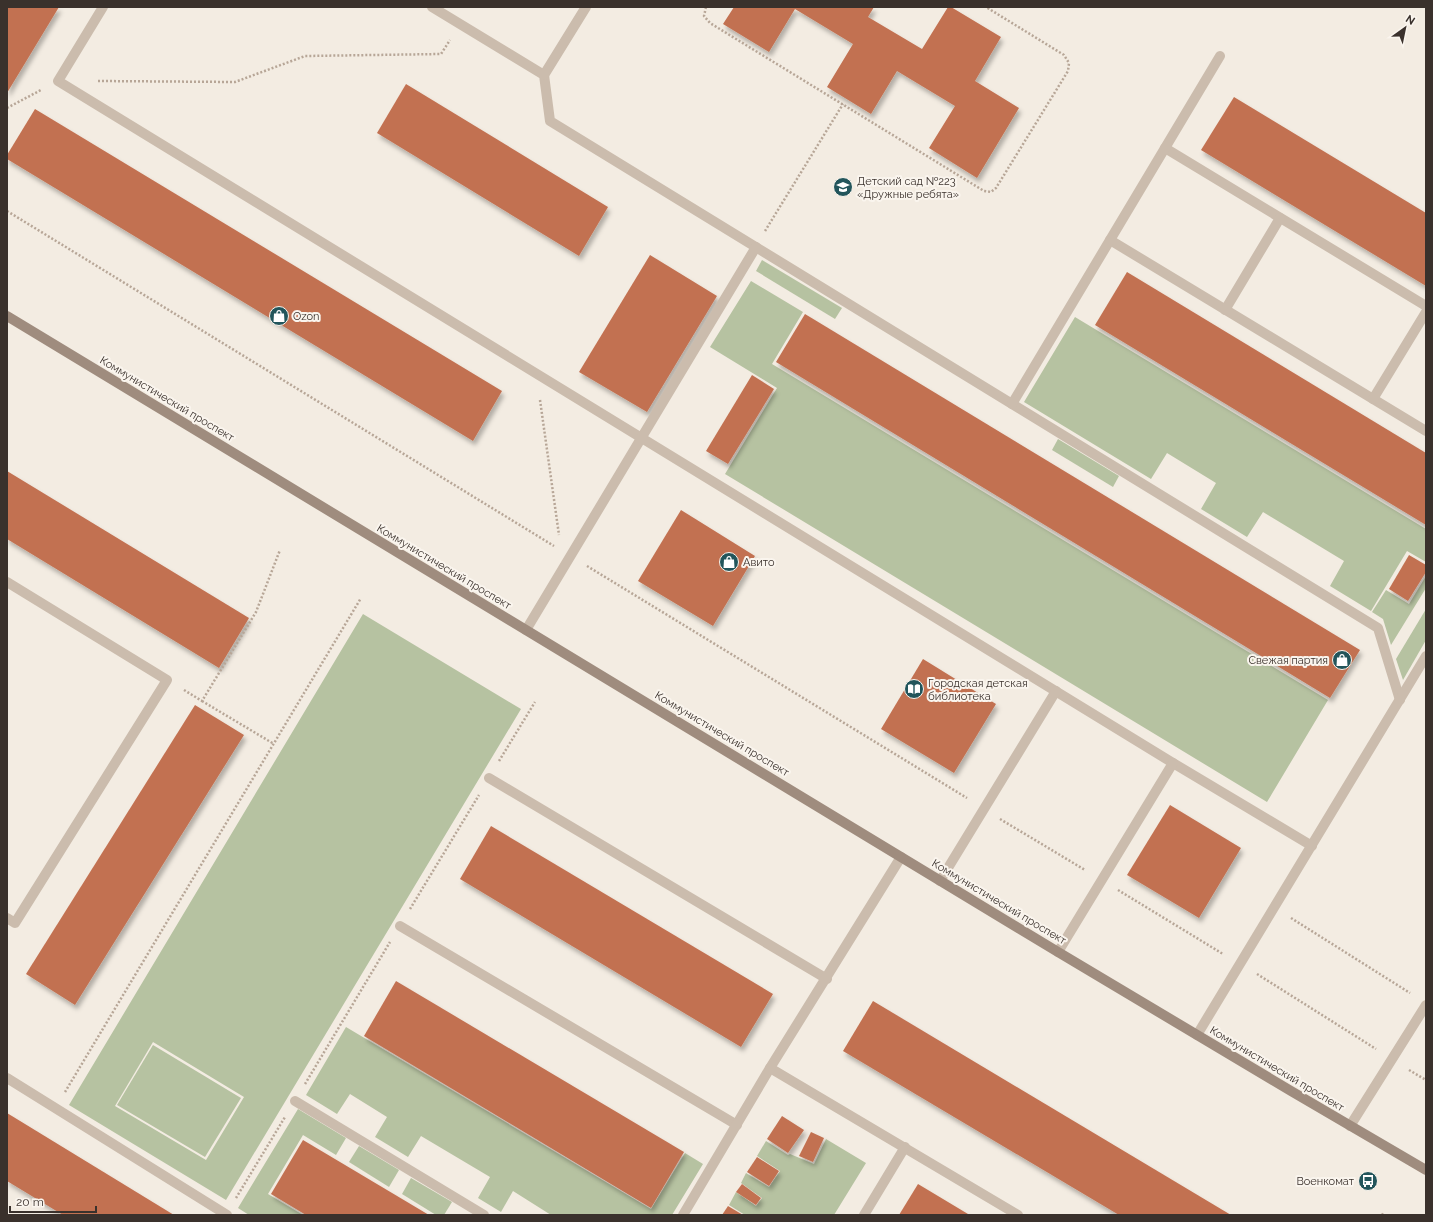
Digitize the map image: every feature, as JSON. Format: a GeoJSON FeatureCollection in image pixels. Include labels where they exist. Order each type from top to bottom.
{"type":"FeatureCollection","features":[{"type":"Feature","properties":{"kind":"main road","name":"Коммунистический проспект"},"geometry":{"type":"LineString","coordinates":[[7,316],[940,881],[1426,1170]]}},
{"type":"Feature","properties":{"kind":"lane"},"geometry":{"type":"LineString","coordinates":[[103,7],[58,81],[1173,763],[1312,846]]}},
{"type":"Feature","properties":{"kind":"lane"},"geometry":{"type":"LineString","coordinates":[[432,7],[544,75]]}},
{"type":"Feature","properties":{"kind":"lane"},"geometry":{"type":"LineString","coordinates":[[586,7],[544,75],[550,121],[1378,628],[1400,700]]}},
{"type":"Feature","properties":{"kind":"lane"},"geometry":{"type":"LineString","coordinates":[[1012,404],[1220,56]]}},
{"type":"Feature","properties":{"kind":"lane"},"geometry":{"type":"LineString","coordinates":[[1165,148],[1426,306]]}},
{"type":"Feature","properties":{"kind":"lane"},"geometry":{"type":"LineString","coordinates":[[1225,310],[1280,218]]}},
{"type":"Feature","properties":{"kind":"lane"},"geometry":{"type":"LineString","coordinates":[[1110,240],[1426,431]]}},
{"type":"Feature","properties":{"kind":"lane"},"geometry":{"type":"LineString","coordinates":[[526,630],[756,247]]}},
{"type":"Feature","properties":{"kind":"lane"},"geometry":{"type":"LineString","coordinates":[[1373,399],[1426,312]]}},
{"type":"Feature","properties":{"kind":"lane"},"geometry":{"type":"LineString","coordinates":[[7,582],[167,680],[15,923],[7,918]]}},
{"type":"Feature","properties":{"kind":"lane"},"geometry":{"type":"LineString","coordinates":[[1197,1035],[1426,656]]}},
{"type":"Feature","properties":{"kind":"lane"},"geometry":{"type":"LineString","coordinates":[[940,881],[1056,691]]}},
{"type":"Feature","properties":{"kind":"lane"},"geometry":{"type":"LineString","coordinates":[[1058,952],[1173,763]]}},
{"type":"Feature","properties":{"kind":"lane"},"geometry":{"type":"LineString","coordinates":[[489,778],[827,979]]}},
{"type":"Feature","properties":{"kind":"lane"},"geometry":{"type":"LineString","coordinates":[[683,1215],[770,1068],[827,979],[901,857]]}},
{"type":"Feature","properties":{"kind":"lane"},"geometry":{"type":"LineString","coordinates":[[400,926],[737,1125]]}},
{"type":"Feature","properties":{"kind":"lane"},"geometry":{"type":"LineString","coordinates":[[1350,1126],[1426,1004]]}},
{"type":"Feature","properties":{"kind":"lane"},"geometry":{"type":"LineString","coordinates":[[770,1068],[1018,1215]]}},
{"type":"Feature","properties":{"kind":"lane"},"geometry":{"type":"LineString","coordinates":[[7,1078],[226,1215]]}},
{"type":"Feature","properties":{"kind":"lane"},"geometry":{"type":"LineString","coordinates":[[295,1101],[484,1215]]}},
{"type":"Feature","properties":{"kind":"lane"},"geometry":{"type":"LineString","coordinates":[[864,1215],[905,1147]]}},
{"type":"Feature","properties":{"kind":"path"},"geometry":{"type":"LineString","coordinates":[[706,7],[704,16],[710,23],[984,191],[991,192],[996,188],[1068,71],[1069,63],[1064,55],[986,7]]}},
{"type":"Feature","properties":{"kind":"path"},"geometry":{"type":"LineString","coordinates":[[96,81],[235,82],[305,56],[441,54],[459,24]]}},
{"type":"Feature","properties":{"kind":"path"},"geometry":{"type":"LineString","coordinates":[[7,108],[58,81]]}},
{"type":"Feature","properties":{"kind":"path"},"geometry":{"type":"LineString","coordinates":[[756,247],[843,104]]}},
{"type":"Feature","properties":{"kind":"path"},"geometry":{"type":"LineString","coordinates":[[7,211],[1240,964],[1426,1080]]}},
{"type":"Feature","properties":{"kind":"path"},"geometry":{"type":"LineString","coordinates":[[537,374],[561,550]]}},
{"type":"Feature","properties":{"kind":"path"},"geometry":{"type":"LineString","coordinates":[[202,701],[256,612],[280,550]]}},
{"type":"Feature","properties":{"kind":"path"},"geometry":{"type":"LineString","coordinates":[[55,1108],[361,598]]}},
{"type":"Feature","properties":{"kind":"path"},"geometry":{"type":"LineString","coordinates":[[167,680],[274,744]]}},
{"type":"Feature","properties":{"kind":"path"},"geometry":{"type":"LineString","coordinates":[[226,1215],[535,702]]}},
{"type":"Feature","properties":{"kind":"path"},"geometry":{"type":"LineString","coordinates":[[1275,907],[1413,994]]}},
{"type":"Feature","properties":{"kind":"green space"},"geometry":{"type":"Polygon","coordinates":[[[762,260],[842,308],[835,319],[756,271],[762,260]]]}},
{"type":"Feature","properties":{"kind":"green space"},"geometry":{"type":"Polygon","coordinates":[[[751,281],[803,312],[772,364],[1328,700],[1267,802],[725,474],[777,388],[710,347],[751,281]]]}},
{"type":"Feature","properties":{"kind":"green space"},"geometry":{"type":"Polygon","coordinates":[[[1075,317],[1426,529],[1426,562],[1407,551],[1371,611],[1330,586],[1344,561],[1263,512],[1247,537],[1201,509],[1216,483],[1167,453],[1151,479],[1024,402],[1075,317]]]}},
{"type":"Feature","properties":{"kind":"green space"},"geometry":{"type":"Polygon","coordinates":[[[1058,439],[1119,476],[1113,487],[1052,450],[1058,439]]]}},
{"type":"Feature","properties":{"kind":"green space"},"geometry":{"type":"Polygon","coordinates":[[[1426,576],[1426,588],[1391,645],[1383,619],[1372,612],[1386,590],[1409,604],[1426,576]]]}},
{"type":"Feature","properties":{"kind":"green space"},"geometry":{"type":"Polygon","coordinates":[[[1426,609],[1426,640],[1403,680],[1396,659],[1426,609]]]}},
{"type":"Feature","properties":{"kind":"green space"},"geometry":{"type":"Polygon","coordinates":[[[363,614],[521,709],[226,1200],[69,1105],[363,614]],[[153,1042],[115,1106],[206,1160],[244,1097],[153,1042]]]}},
{"type":"Feature","properties":{"kind":"green space"},"geometry":{"type":"Polygon","coordinates":[[[346,1027],[651,1209],[685,1153],[703,1164],[672,1215],[551,1215],[513,1191],[501,1212],[478,1198],[490,1177],[421,1136],[408,1157],[375,1137],[387,1117],[350,1094],[337,1114],[306,1095],[346,1027]]]}},
{"type":"Feature","properties":{"kind":"green space"},"geometry":{"type":"Polygon","coordinates":[[[153,1045],[241,1098],[205,1157],[117,1105],[153,1045]]]}},
{"type":"Feature","properties":{"kind":"green space"},"geometry":{"type":"Polygon","coordinates":[[[298,1109],[346,1138],[336,1155],[303,1135],[268,1194],[303,1215],[249,1215],[238,1208],[298,1109]]]}},
{"type":"Feature","properties":{"kind":"green space"},"geometry":{"type":"Polygon","coordinates":[[[826,1139],[866,1163],[834,1215],[745,1215],[729,1205],[736,1192],[756,1206],[762,1198],[741,1183],[746,1173],[769,1187],[780,1171],[757,1156],[766,1141],[788,1155],[790,1154],[814,1164],[826,1139]]]}},
{"type":"Feature","properties":{"kind":"green space"},"geometry":{"type":"Polygon","coordinates":[[[359,1146],[399,1170],[389,1187],[349,1162],[359,1146]]]}},
{"type":"Feature","properties":{"kind":"green space"},"geometry":{"type":"Polygon","coordinates":[[[411,1178],[452,1202],[444,1215],[436,1215],[402,1194],[411,1178]]]}},
{"type":"Feature","properties":{"kind":"building"},"geometry":{"type":"Polygon","coordinates":[[[7,7],[59,7],[7,93],[7,7]]]}},
{"type":"Feature","properties":{"kind":"building"},"geometry":{"type":"Polygon","coordinates":[[[734,7],[874,7],[868,17],[922,49],[948,7],[951,7],[1001,37],[975,81],[1019,108],[977,178],[929,148],[955,106],[897,71],[871,114],[827,87],[853,44],[795,9],[769,52],[723,24],[734,7]]]}},
{"type":"Feature","properties":{"kind":"building"},"geometry":{"type":"Polygon","coordinates":[[[406,84],[608,207],[579,256],[377,133],[406,84]]]}},
{"type":"Feature","properties":{"kind":"building"},"geometry":{"type":"Polygon","coordinates":[[[1234,97],[1426,213],[1426,286],[1201,150],[1234,97]]]}},
{"type":"Feature","properties":{"kind":"building"},"geometry":{"type":"Polygon","coordinates":[[[35,109],[502,391],[473,441],[7,159],[7,155],[35,109]]]}},
{"type":"Feature","properties":{"kind":"building"},"geometry":{"type":"Polygon","coordinates":[[[650,255],[717,296],[647,412],[579,372],[650,255]]]}},
{"type":"Feature","properties":{"kind":"building"},"geometry":{"type":"Polygon","coordinates":[[[1127,272],[1426,453],[1426,525],[1095,325],[1127,272]]]}},
{"type":"Feature","properties":{"kind":"building"},"geometry":{"type":"Polygon","coordinates":[[[805,314],[1360,650],[1330,698],[776,362],[805,314]]]}},
{"type":"Feature","properties":{"kind":"building"},"geometry":{"type":"Polygon","coordinates":[[[752,375],[774,389],[728,464],[706,451],[752,375]]]}},
{"type":"Feature","properties":{"kind":"building"},"geometry":{"type":"Polygon","coordinates":[[[7,471],[249,618],[219,668],[7,539],[7,471]]]}},
{"type":"Feature","properties":{"kind":"building"},"geometry":{"type":"Polygon","coordinates":[[[681,510],[755,556],[713,626],[638,581],[681,510]]]}},
{"type":"Feature","properties":{"kind":"building"},"geometry":{"type":"Polygon","coordinates":[[[1409,555],[1426,565],[1426,572],[1408,601],[1389,589],[1409,555]]]}},
{"type":"Feature","properties":{"kind":"building"},"geometry":{"type":"Polygon","coordinates":[[[923,659],[996,704],[954,773],[881,729],[923,659]]]}},
{"type":"Feature","properties":{"kind":"building"},"geometry":{"type":"Polygon","coordinates":[[[195,705],[244,735],[75,1005],[26,974],[195,705]]]}},
{"type":"Feature","properties":{"kind":"building"},"geometry":{"type":"Polygon","coordinates":[[[1170,805],[1241,848],[1199,918],[1127,875],[1170,805]]]}},
{"type":"Feature","properties":{"kind":"building"},"geometry":{"type":"Polygon","coordinates":[[[491,826],[773,994],[741,1047],[460,879],[491,826]]]}},
{"type":"Feature","properties":{"kind":"building"},"geometry":{"type":"Polygon","coordinates":[[[396,981],[684,1152],[651,1208],[364,1036],[396,981]]]}},
{"type":"Feature","properties":{"kind":"building"},"geometry":{"type":"Polygon","coordinates":[[[873,1001],[1231,1215],[1119,1215],[843,1051],[873,1001]]]}},
{"type":"Feature","properties":{"kind":"building"},"geometry":{"type":"Polygon","coordinates":[[[7,1113],[174,1215],[63,1215],[7,1181],[7,1113]]]}},
{"type":"Feature","properties":{"kind":"building"},"geometry":{"type":"Polygon","coordinates":[[[782,1116],[804,1130],[788,1153],[767,1139],[782,1116]]]}},
{"type":"Feature","properties":{"kind":"building"},"geometry":{"type":"Polygon","coordinates":[[[811,1132],[824,1138],[813,1162],[799,1156],[811,1132]]]}},
{"type":"Feature","properties":{"kind":"building"},"geometry":{"type":"Polygon","coordinates":[[[303,1140],[429,1215],[306,1215],[271,1194],[303,1140]]]}},
{"type":"Feature","properties":{"kind":"building"},"geometry":{"type":"Polygon","coordinates":[[[757,1157],[779,1171],[769,1186],[747,1172],[757,1157]]]}},
{"type":"Feature","properties":{"kind":"building"},"geometry":{"type":"Polygon","coordinates":[[[742,1184],[761,1198],[756,1205],[736,1192],[742,1184]]]}},
{"type":"Feature","properties":{"kind":"building"},"geometry":{"type":"Polygon","coordinates":[[[918,1184],[968,1214],[899,1215],[918,1184]]]}},
{"type":"Feature","properties":{"kind":"building"},"geometry":{"type":"Polygon","coordinates":[[[728,1206],[743,1215],[722,1215],[728,1206]]]}},
{"type":"Feature","properties":{"kind":"place","name":"Детский сад №223 «Дружные ребята»"},"geometry":{"type":"Point","coordinates":[843,187]}},
{"type":"Feature","properties":{"kind":"place","name":"Ozon"},"geometry":{"type":"Point","coordinates":[279,316]}},
{"type":"Feature","properties":{"kind":"place","name":"Авито"},"geometry":{"type":"Point","coordinates":[729,562]}},
{"type":"Feature","properties":{"kind":"place","name":"Свежая партия"},"geometry":{"type":"Point","coordinates":[1342,660]}},
{"type":"Feature","properties":{"kind":"place","name":"Городская детская библиотека"},"geometry":{"type":"Point","coordinates":[914,689]}},
{"type":"Feature","properties":{"kind":"place","name":"Военкомат"},"geometry":{"type":"Point","coordinates":[1368,1181]}}]}
